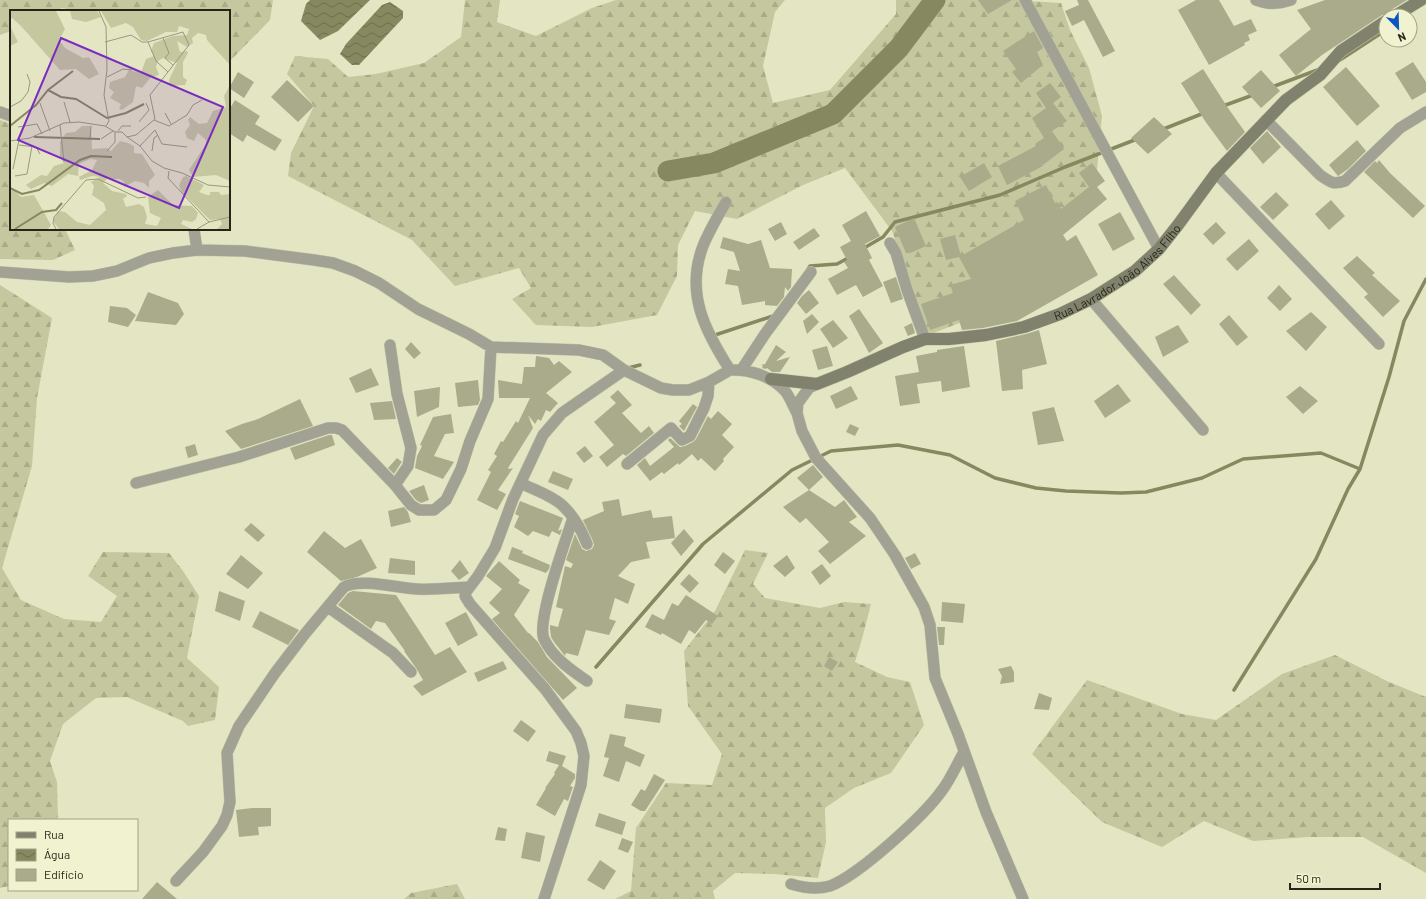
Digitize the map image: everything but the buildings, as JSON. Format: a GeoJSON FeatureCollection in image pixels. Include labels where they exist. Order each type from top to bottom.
{"type":"FeatureCollection","features":[{"type":"Feature","properties":{"kind":"street"},"geometry":{"type":"LineString","coordinates":[[1025,0],[1158,249]]}},
{"type":"Feature","properties":{"kind":"street"},"geometry":{"type":"LineString","coordinates":[[1256,0],[1266,4],[1282,3],[1291,0]]}},
{"type":"Feature","properties":{"kind":"street"},"geometry":{"type":"LineString","coordinates":[[1407,8],[1417,1]]}},
{"type":"Feature","properties":{"kind":"street","name":"Rua Lavrador João Alves Filho"},"geometry":{"type":"LineString","coordinates":[[771,379],[817,384],[903,346],[925,339],[986,335],[1024,327],[1060,314],[1091,299],[1135,271],[1158,249],[1178,225],[1216,173],[1266,120],[1286,100],[1320,75],[1341,51],[1378,26]]}},
{"type":"Feature","properties":{"kind":"street"},"geometry":{"type":"LineString","coordinates":[[0,112],[10,116]]}},
{"type":"Feature","properties":{"kind":"street"},"geometry":{"type":"LineString","coordinates":[[1266,120],[1320,175],[1327,181],[1336,184],[1345,181],[1400,128],[1426,112]]}},
{"type":"Feature","properties":{"kind":"street"},"geometry":{"type":"LineString","coordinates":[[1216,173],[1379,344]]}},
{"type":"Feature","properties":{"kind":"street"},"geometry":{"type":"LineString","coordinates":[[726,202],[702,250],[697,269],[696,292],[702,319],[717,350],[730,370]]}},
{"type":"Feature","properties":{"kind":"street"},"geometry":{"type":"LineString","coordinates":[[194,230],[197,250]]}},
{"type":"Feature","properties":{"kind":"street"},"geometry":{"type":"LineString","coordinates":[[890,243],[896,253],[907,290],[925,339]]}},
{"type":"Feature","properties":{"kind":"street"},"geometry":{"type":"LineString","coordinates":[[0,272],[69,277],[93,276],[117,271],[149,258],[197,250],[245,252],[314,260],[333,263],[355,271],[379,283],[418,309],[492,347],[579,350],[603,355],[624,370],[645,379],[660,388],[673,390],[689,390],[709,382],[730,370],[742,369],[771,379],[786,392],[797,413],[802,431],[816,458],[870,518],[895,554],[924,607],[930,625],[935,678],[986,812],[1023,899]]}},
{"type":"Feature","properties":{"kind":"street"},"geometry":{"type":"LineString","coordinates":[[742,369],[765,334],[811,272]]}},
{"type":"Feature","properties":{"kind":"street"},"geometry":{"type":"LineString","coordinates":[[1091,299],[1203,430]]}},
{"type":"Feature","properties":{"kind":"street"},"geometry":{"type":"LineString","coordinates":[[390,345],[397,394],[412,448],[408,466],[395,485]]}},
{"type":"Feature","properties":{"kind":"street"},"geometry":{"type":"LineString","coordinates":[[136,483],[239,457],[328,428],[336,428],[342,430],[395,485],[411,505],[419,510],[434,510],[446,500],[461,470],[470,441],[488,399],[492,347]]}},
{"type":"Feature","properties":{"kind":"street"},"geometry":{"type":"LineString","coordinates":[[544,899],[581,785],[584,756],[581,743],[576,731],[545,689],[470,604],[465,596],[469,586],[478,576],[495,548],[513,499],[543,435],[562,413],[624,370]]}},
{"type":"Feature","properties":{"kind":"street"},"geometry":{"type":"LineString","coordinates":[[626,464],[671,428],[682,440],[690,436],[704,408],[708,396],[709,382]]}},
{"type":"Feature","properties":{"kind":"street"},"geometry":{"type":"LineString","coordinates":[[797,413],[798,403],[802,397],[809,388],[817,384]]}},
{"type":"Feature","properties":{"kind":"street"},"geometry":{"type":"LineString","coordinates":[[521,483],[563,505],[583,534],[587,544]]}},
{"type":"Feature","properties":{"kind":"street"},"geometry":{"type":"LineString","coordinates":[[573,518],[547,602],[542,625],[543,638],[551,650],[568,668],[587,681]]}},
{"type":"Feature","properties":{"kind":"street"},"geometry":{"type":"LineString","coordinates":[[176,881],[203,852],[222,826],[227,815],[230,802],[227,753],[239,726],[304,635],[344,588],[350,584],[384,585],[438,590],[469,586]]}},
{"type":"Feature","properties":{"kind":"street"},"geometry":{"type":"LineString","coordinates":[[328,607],[393,653],[411,672]]}},
{"type":"Feature","properties":{"kind":"street"},"geometry":{"type":"LineString","coordinates":[[791,884],[804,888],[816,889],[829,886],[844,879],[865,864],[898,836],[944,789],[964,752]]}},
{"type":"Feature","properties":{"kind":"green space"},"geometry":{"type":"Polygon","coordinates":[[[0,0],[273,0],[270,20],[230,61],[230,10],[72,10],[62,8],[58,10],[10,10],[10,31],[0,35],[0,0]]]}},
{"type":"Feature","properties":{"kind":"green space"},"geometry":{"type":"Polygon","coordinates":[[[465,0],[500,0],[497,22],[536,36],[592,8],[616,0],[785,0],[775,12],[763,66],[773,103],[830,90],[896,14],[896,0],[1027,0],[1061,3],[1070,30],[1089,68],[1102,116],[1097,170],[1087,206],[991,311],[928,335],[892,231],[845,168],[803,185],[737,219],[695,211],[678,245],[677,276],[657,315],[592,327],[536,325],[512,299],[531,288],[519,268],[455,286],[412,240],[288,176],[291,153],[314,106],[287,74],[295,56],[328,59],[348,77],[376,74],[424,63],[461,37],[465,0]]]}},
{"type":"Feature","properties":{"kind":"green space"},"geometry":{"type":"Polygon","coordinates":[[[0,120],[10,124],[10,230],[65,230],[75,250],[53,260],[0,259],[0,120]]]}},
{"type":"Feature","properties":{"kind":"green space"},"geometry":{"type":"Polygon","coordinates":[[[0,285],[52,318],[37,398],[32,466],[2,568],[21,600],[64,619],[101,622],[117,596],[88,576],[103,552],[169,553],[199,596],[187,658],[219,687],[215,720],[188,726],[183,721],[127,697],[96,698],[63,724],[50,761],[57,782],[58,819],[8,819],[8,886],[0,888],[0,285]]]}},
{"type":"Feature","properties":{"kind":"green space"},"geometry":{"type":"Polygon","coordinates":[[[745,550],[768,553],[753,584],[765,598],[820,608],[844,602],[871,604],[855,662],[887,677],[910,682],[924,725],[891,773],[854,788],[825,808],[826,842],[818,878],[774,874],[735,873],[713,891],[715,899],[615,899],[631,891],[636,828],[666,783],[712,785],[722,754],[688,706],[684,651],[715,611],[745,550]]]}},
{"type":"Feature","properties":{"kind":"green space"},"geometry":{"type":"Polygon","coordinates":[[[1335,655],[1389,682],[1426,697],[1426,873],[1363,837],[1309,837],[1253,841],[1204,821],[1162,847],[1102,822],[1032,754],[1087,680],[1182,714],[1216,720],[1282,674],[1335,655]]]}},
{"type":"Feature","properties":{"kind":"green space"},"geometry":{"type":"Polygon","coordinates":[[[457,884],[465,899],[404,899],[411,893],[457,884]]]}},
{"type":"Feature","properties":{"kind":"water"},"geometry":{"type":"Polygon","coordinates":[[[310,0],[370,0],[338,31],[320,40],[301,21],[306,4],[310,0]]]}},
{"type":"Feature","properties":{"kind":"water"},"geometry":{"type":"Polygon","coordinates":[[[390,2],[403,11],[403,18],[359,65],[352,65],[340,54],[346,44],[382,5],[390,2]]]}},
{"type":"Feature","properties":{"kind":"waterway"},"geometry":{"type":"LineString","coordinates":[[668,171],[714,163],[833,114],[899,48],[935,0]]}},
{"type":"Feature","properties":{"kind":"waterway"},"geometry":{"type":"LineString","coordinates":[[1340,60],[1378,35]]}},
{"type":"Feature","properties":{"kind":"waterway"},"geometry":{"type":"LineString","coordinates":[[1272,87],[1320,69]]}},
{"type":"Feature","properties":{"kind":"waterway"},"geometry":{"type":"LineString","coordinates":[[1223,106],[1253,95]]}},
{"type":"Feature","properties":{"kind":"waterway"},"geometry":{"type":"LineString","coordinates":[[1161,130],[1204,113]]}},
{"type":"Feature","properties":{"kind":"waterway"},"geometry":{"type":"LineString","coordinates":[[864,248],[883,237],[895,222],[1000,195],[1065,167],[1137,139]]}},
{"type":"Feature","properties":{"kind":"waterway"},"geometry":{"type":"LineString","coordinates":[[808,269],[810,266],[837,264],[850,257]]}},
{"type":"Feature","properties":{"kind":"waterway"},"geometry":{"type":"LineString","coordinates":[[1234,690],[1316,559],[1348,489],[1360,469],[1389,377],[1404,321],[1426,279]]}},
{"type":"Feature","properties":{"kind":"waterway"},"geometry":{"type":"LineString","coordinates":[[715,335],[776,315]]}},
{"type":"Feature","properties":{"kind":"waterway"},"geometry":{"type":"LineString","coordinates":[[628,368],[640,365]]}},
{"type":"Feature","properties":{"kind":"waterway"},"geometry":{"type":"LineString","coordinates":[[596,667],[703,544],[792,470],[831,451],[898,445],[950,455],[995,478],[1036,488],[1066,491],[1121,493],[1146,492],[1202,478],[1243,459],[1321,453],[1360,469]]}}]}
